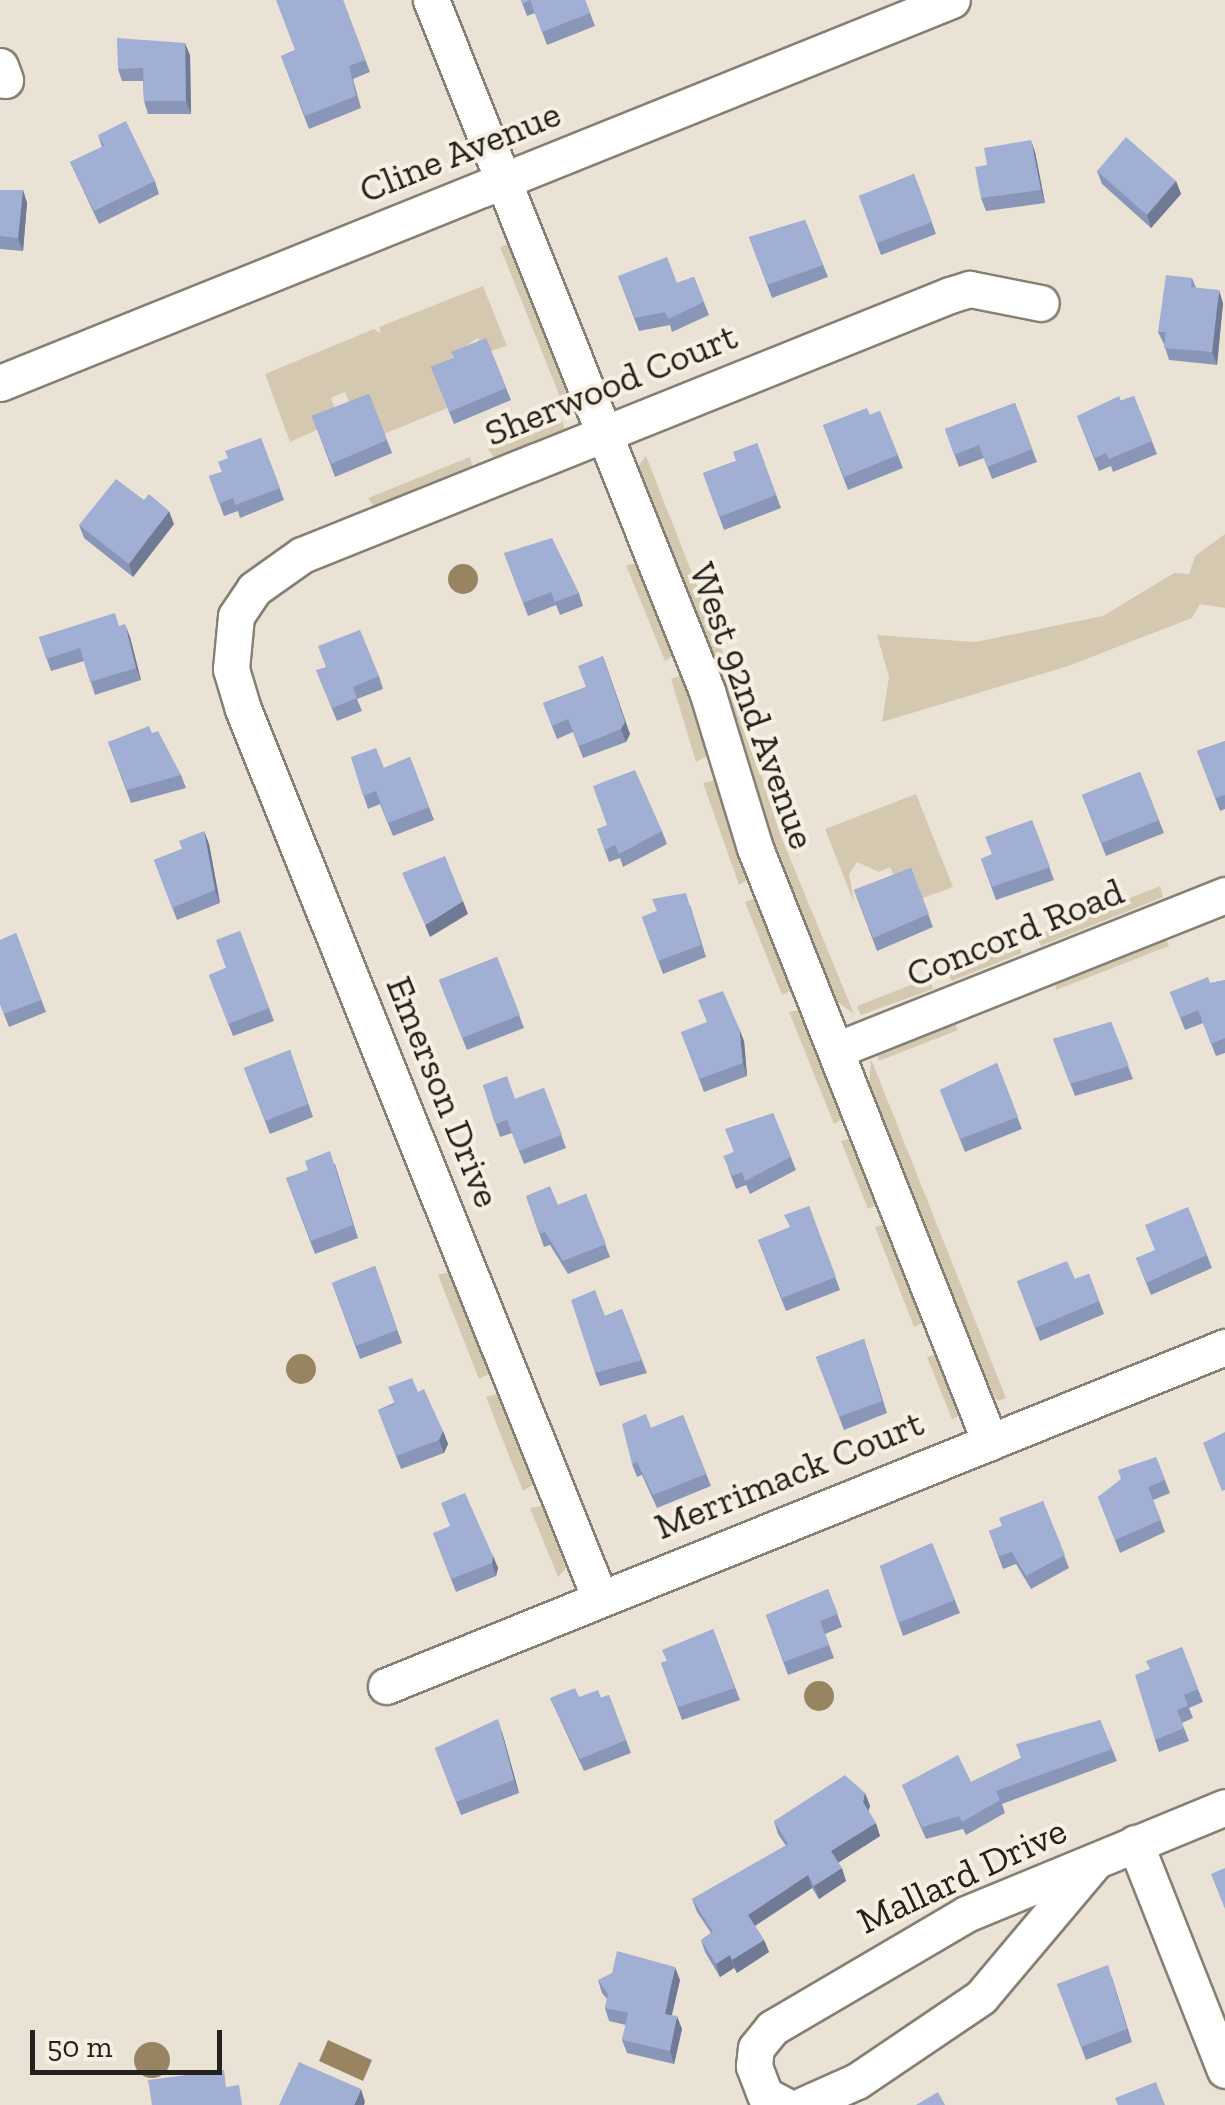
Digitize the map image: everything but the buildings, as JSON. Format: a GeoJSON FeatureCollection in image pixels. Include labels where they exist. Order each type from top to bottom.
{"type":"FeatureCollection","features":[{"type":"Feature","properties":{"kind":"street","name":"West 92nd Avenue"},"geometry":{"type":"LineString","coordinates":[[431,0],[707,691],[733,785],[990,1442]]}},
{"type":"Feature","properties":{"kind":"street","name":"Cline Avenue"},"geometry":{"type":"LineString","coordinates":[[0,383],[952,0]]}},
{"type":"Feature","properties":{"kind":"street","name":"Sherwood Court"},"geometry":{"type":"LineString","coordinates":[[236,616],[254,589],[302,554],[970,289],[1042,303]]}},
{"type":"Feature","properties":{"kind":"street","name":"Emerson Drive"},"geometry":{"type":"LineString","coordinates":[[236,616],[231,669],[243,709],[599,1596]]}},
{"type":"Feature","properties":{"kind":"street","name":"Concord Road"},"geometry":{"type":"LineString","coordinates":[[836,1050],[1225,894]]}},
{"type":"Feature","properties":{"kind":"street","name":"Merrimack Court"},"geometry":{"type":"LineString","coordinates":[[386,1686],[599,1596],[1225,1347]]}},
{"type":"Feature","properties":{"kind":"street"},"geometry":{"type":"LineString","coordinates":[[1098,1858],[1225,1807]]}},
{"type":"Feature","properties":{"kind":"street"},"geometry":{"type":"LineString","coordinates":[[1135,1844],[1225,2070]]}},
{"type":"Feature","properties":{"kind":"street","name":"Mallard Drive"},"geometry":{"type":"LineString","coordinates":[[784,2105],[764,2095],[754,2066],[756,2048],[772,2028],[966,1914],[1098,1858]]}},
{"type":"Feature","properties":{"kind":"street","name":"Mallard Drive"},"geometry":{"type":"LineString","coordinates":[[802,2105],[911,2048],[981,1997],[1098,1858]]}},
{"type":"Feature","properties":{"kind":"shaded area"},"geometry":{"type":"Polygon","coordinates":[[[510,243],[573,399],[573,410],[566,412],[500,247],[510,243]]]}},
{"type":"Feature","properties":{"kind":"shaded area"},"geometry":{"type":"Polygon","coordinates":[[[483,286],[507,346],[484,353],[478,338],[452,355],[458,371],[436,380],[447,408],[384,434],[354,416],[345,392],[331,398],[339,420],[290,442],[265,374],[374,329],[381,334],[379,327],[483,286]]]}},
{"type":"Feature","properties":{"kind":"shaded area"},"geometry":{"type":"Polygon","coordinates":[[[562,420],[565,429],[555,436],[495,459],[488,449],[562,420]]]}},
{"type":"Feature","properties":{"kind":"shaded area"},"geometry":{"type":"Polygon","coordinates":[[[646,456],[721,647],[780,834],[854,1014],[835,1000],[765,824],[710,650],[637,467],[646,456]]]}},
{"type":"Feature","properties":{"kind":"shaded area"},"geometry":{"type":"Polygon","coordinates":[[[470,457],[473,469],[375,508],[368,498],[470,457]]]}},
{"type":"Feature","properties":{"kind":"shaded area"},"geometry":{"type":"Polygon","coordinates":[[[1225,534],[1225,608],[1200,604],[1192,618],[1068,666],[882,722],[889,677],[877,635],[975,642],[1103,616],[1174,573],[1189,574],[1195,556],[1225,534]]]}},
{"type":"Feature","properties":{"kind":"shaded area"},"geometry":{"type":"Polygon","coordinates":[[[638,563],[675,655],[665,661],[626,565],[638,563]]]}},
{"type":"Feature","properties":{"kind":"shaded area"},"geometry":{"type":"Polygon","coordinates":[[[463,564],[473,569],[478,579],[473,589],[463,594],[453,589],[448,579],[453,569],[463,564]]]}},
{"type":"Feature","properties":{"kind":"shaded area"},"geometry":{"type":"Polygon","coordinates":[[[682,675],[707,756],[696,762],[671,679],[682,675]]]}},
{"type":"Feature","properties":{"kind":"shaded area"},"geometry":{"type":"Polygon","coordinates":[[[714,780],[750,879],[739,885],[703,783],[714,780]]]}},
{"type":"Feature","properties":{"kind":"shaded area"},"geometry":{"type":"Polygon","coordinates":[[[916,794],[953,887],[923,898],[899,888],[890,867],[879,872],[857,862],[849,874],[855,905],[825,829],[916,794]]]}},
{"type":"Feature","properties":{"kind":"shaded area"},"geometry":{"type":"Polygon","coordinates":[[[1160,886],[1163,897],[1041,946],[1036,936],[1160,886]]]}},
{"type":"Feature","properties":{"kind":"shaded area"},"geometry":{"type":"Polygon","coordinates":[[[756,898],[793,989],[782,995],[745,902],[756,898]]]}},
{"type":"Feature","properties":{"kind":"shaded area"},"geometry":{"type":"Polygon","coordinates":[[[1164,935],[1169,946],[1056,990],[1055,979],[1164,935]]]}},
{"type":"Feature","properties":{"kind":"shaded area"},"geometry":{"type":"Polygon","coordinates":[[[1018,943],[1022,953],[952,981],[947,970],[1018,943]]]}},
{"type":"Feature","properties":{"kind":"shaded area"},"geometry":{"type":"Polygon","coordinates":[[[929,978],[933,989],[861,1015],[857,1006],[929,978]]]}},
{"type":"Feature","properties":{"kind":"shaded area"},"geometry":{"type":"Polygon","coordinates":[[[801,1010],[844,1118],[834,1124],[789,1012],[801,1010]]]}},
{"type":"Feature","properties":{"kind":"shaded area"},"geometry":{"type":"Polygon","coordinates":[[[953,1020],[958,1030],[879,1061],[876,1052],[953,1020]]]}},
{"type":"Feature","properties":{"kind":"shaded area"},"geometry":{"type":"Polygon","coordinates":[[[871,1059],[1006,1398],[998,1401],[993,1394],[869,1087],[871,1059]]]}},
{"type":"Feature","properties":{"kind":"shaded area"},"geometry":{"type":"Polygon","coordinates":[[[852,1138],[878,1204],[868,1209],[841,1141],[852,1138]]]}},
{"type":"Feature","properties":{"kind":"shaded area"},"geometry":{"type":"Polygon","coordinates":[[[886,1224],[925,1321],[914,1327],[875,1227],[886,1224]]]}},
{"type":"Feature","properties":{"kind":"shaded area"},"geometry":{"type":"Polygon","coordinates":[[[449,1272],[489,1374],[479,1379],[438,1275],[449,1272]]]}},
{"type":"Feature","properties":{"kind":"shaded area"},"geometry":{"type":"Polygon","coordinates":[[[301,1354],[311,1359],[316,1369],[311,1379],[301,1384],[291,1379],[286,1369],[291,1359],[301,1354]]]}},
{"type":"Feature","properties":{"kind":"shaded area"},"geometry":{"type":"Polygon","coordinates":[[[937,1354],[958,1406],[959,1416],[952,1419],[927,1357],[937,1354]]]}},
{"type":"Feature","properties":{"kind":"shaded area"},"geometry":{"type":"Polygon","coordinates":[[[497,1394],[533,1485],[523,1491],[486,1397],[497,1394]]]}},
{"type":"Feature","properties":{"kind":"shaded area"},"geometry":{"type":"Polygon","coordinates":[[[542,1506],[566,1568],[558,1577],[530,1508],[542,1506]]]}},
{"type":"Feature","properties":{"kind":"shaded area"},"geometry":{"type":"Polygon","coordinates":[[[819,1681],[829,1686],[834,1696],[829,1706],[819,1711],[809,1706],[804,1696],[809,1686],[819,1681]]]}},
{"type":"Feature","properties":{"kind":"shaded area"},"geometry":{"type":"Polygon","coordinates":[[[328,2040],[372,2060],[363,2081],[319,2061],[328,2040]]]}},
{"type":"Feature","properties":{"kind":"shaded area"},"geometry":{"type":"Polygon","coordinates":[[[152,2042],[165,2047],[170,2060],[165,2073],[152,2078],[139,2073],[134,2060],[139,2047],[152,2042]]]}}]}
